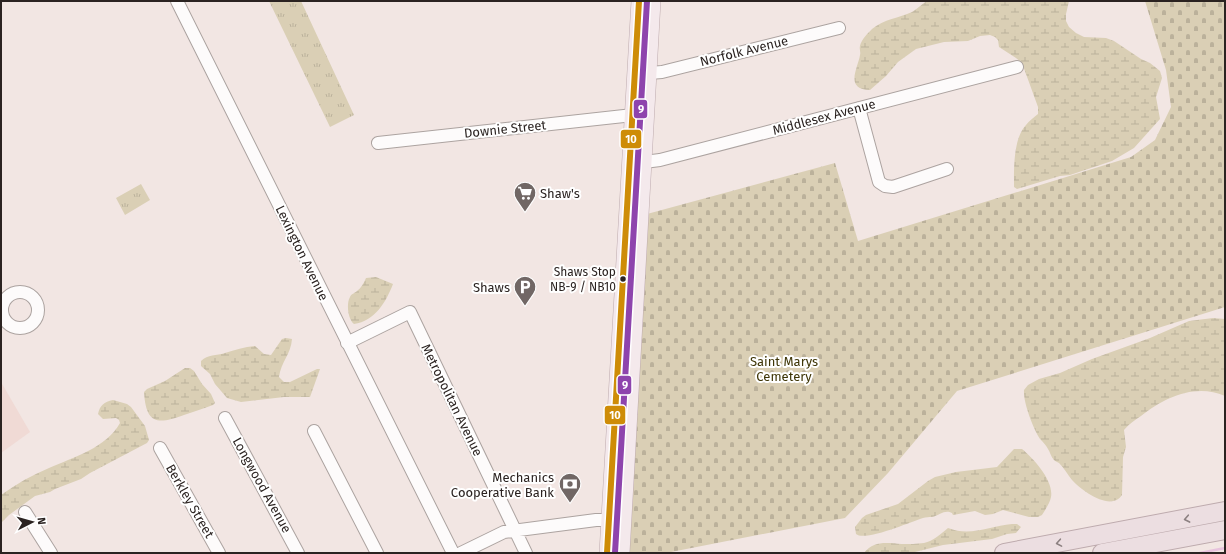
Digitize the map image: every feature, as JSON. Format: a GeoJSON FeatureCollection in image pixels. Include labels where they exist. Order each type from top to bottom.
{"type":"FeatureCollection","features":[{"type":"Feature","properties":{"kind":"highway"},"geometry":{"type":"LineString","coordinates":[[1004,553],[1225,511]]}},
{"type":"Feature","properties":{"kind":"highway"},"geometry":{"type":"LineString","coordinates":[[1102,553],[1225,530]]}},
{"type":"Feature","properties":{"kind":"main road"},"geometry":{"type":"LineString","coordinates":[[637,162],[633,115],[640,1]]}},
{"type":"Feature","properties":{"kind":"main road"},"geometry":{"type":"LineString","coordinates":[[622,553],[625,371],[637,162],[649,73],[653,1]]}},
{"type":"Feature","properties":{"kind":"main road"},"geometry":{"type":"LineString","coordinates":[[607,553],[609,520],[625,371]]}},
{"type":"Feature","properties":{"kind":"street","name":"Lexington Avenue"},"geometry":{"type":"LineString","coordinates":[[177,1],[453,553]]}},
{"type":"Feature","properties":{"kind":"street","name":"Norfolk Avenue"},"geometry":{"type":"LineString","coordinates":[[649,73],[662,72],[733,53],[839,28]]}},
{"type":"Feature","properties":{"kind":"street","name":"Middlesex Avenue"},"geometry":{"type":"LineString","coordinates":[[637,162],[660,160],[1017,67]]}},
{"type":"Feature","properties":{"kind":"street"},"geometry":{"type":"LineString","coordinates":[[859,108],[879,182],[885,186],[892,187],[947,169]]}},
{"type":"Feature","properties":{"kind":"street","name":"Downie Street"},"geometry":{"type":"LineString","coordinates":[[378,144],[633,115]]}},
{"type":"Feature","properties":{"kind":"street","name":"Metropolitan Avenue"},"geometry":{"type":"LineString","coordinates":[[347,343],[410,312],[526,553]]}},
{"type":"Feature","properties":{"kind":"street","name":"Longwood Avenue"},"geometry":{"type":"LineString","coordinates":[[225,418],[298,553]]}},
{"type":"Feature","properties":{"kind":"street"},"geometry":{"type":"LineString","coordinates":[[314,431],[377,553]]}},
{"type":"Feature","properties":{"kind":"street","name":"Berkley Street"},"geometry":{"type":"LineString","coordinates":[[160,448],[219,553]]}},
{"type":"Feature","properties":{"kind":"street"},"geometry":{"type":"LineString","coordinates":[[25,512],[51,553]]}},
{"type":"Feature","properties":{"kind":"street"},"geometry":{"type":"LineString","coordinates":[[461,553],[504,532],[596,520],[609,520]]}},
{"type":"Feature","properties":{"kind":"shaded area"},"geometry":{"type":"Polygon","coordinates":[[[1,382],[30,432],[1,453],[1,382]]]}},
{"type":"Feature","properties":{"kind":"green space"},"geometry":{"type":"Polygon","coordinates":[[[269,1],[301,1],[354,115],[330,127],[269,1]]]}},
{"type":"Feature","properties":{"kind":"green space"},"geometry":{"type":"Polygon","coordinates":[[[927,1],[1069,1],[1066,21],[1069,27],[1076,33],[1084,37],[1106,38],[1114,41],[1141,59],[1150,63],[1160,71],[1162,78],[1156,97],[1160,119],[1134,148],[1112,161],[1070,175],[1060,176],[1017,189],[1014,187],[1016,146],[1022,131],[1038,114],[1038,107],[1022,63],[999,47],[998,40],[995,37],[990,35],[980,36],[968,41],[944,42],[916,49],[898,62],[886,76],[870,90],[862,89],[857,86],[855,82],[854,77],[860,54],[860,46],[862,41],[872,29],[887,21],[912,12],[927,1]]]}},
{"type":"Feature","properties":{"kind":"green space","name":"Saint Marys Cemetery"},"geometry":{"type":"Polygon","coordinates":[[[1145,1],[1225,1],[1225,307],[957,391],[888,473],[845,518],[666,553],[628,553],[647,214],[835,163],[858,241],[1131,157],[1155,140],[1171,107],[1166,70],[1145,1]]]}},
{"type":"Feature","properties":{"kind":"green space"},"geometry":{"type":"Polygon","coordinates":[[[141,184],[150,200],[125,215],[116,198],[141,184]]]}},
{"type":"Feature","properties":{"kind":"green space"},"geometry":{"type":"Polygon","coordinates":[[[376,277],[393,284],[390,291],[379,310],[374,315],[354,324],[350,319],[348,311],[350,297],[360,288],[366,278],[376,277]]]}},
{"type":"Feature","properties":{"kind":"green space"},"geometry":{"type":"Polygon","coordinates":[[[1213,318],[1225,319],[1225,396],[1214,392],[1192,392],[1170,398],[1150,409],[1124,430],[1126,447],[1123,457],[1122,495],[1117,500],[1104,501],[1082,489],[1072,480],[1063,467],[1053,459],[1046,446],[1040,439],[1029,415],[1024,390],[1028,385],[1039,379],[1060,373],[1189,321],[1213,318]]]}},
{"type":"Feature","properties":{"kind":"green space"},"geometry":{"type":"Polygon","coordinates":[[[282,339],[292,339],[279,377],[284,382],[290,382],[320,369],[310,397],[284,397],[241,402],[227,398],[215,384],[210,374],[201,366],[201,361],[206,357],[251,346],[255,346],[264,354],[271,355],[282,339]]]}},
{"type":"Feature","properties":{"kind":"green space"},"geometry":{"type":"Polygon","coordinates":[[[185,368],[190,368],[194,371],[202,384],[211,394],[215,403],[213,405],[167,420],[160,421],[150,416],[145,403],[144,392],[185,368]]]}},
{"type":"Feature","properties":{"kind":"green space"},"geometry":{"type":"Polygon","coordinates":[[[113,400],[127,404],[131,407],[145,426],[149,440],[147,443],[81,479],[50,492],[35,496],[9,515],[1,523],[1,495],[18,483],[30,477],[89,451],[107,439],[114,432],[120,423],[119,420],[116,418],[103,419],[98,414],[103,404],[113,400]]]}},
{"type":"Feature","properties":{"kind":"green space"},"geometry":{"type":"Polygon","coordinates":[[[1014,449],[1022,449],[1027,453],[1042,471],[1049,484],[1051,497],[1042,515],[1038,517],[1029,517],[1003,510],[985,515],[975,511],[953,515],[952,513],[947,512],[932,517],[926,517],[878,534],[861,536],[856,534],[855,527],[866,515],[898,504],[935,477],[956,472],[997,467],[1014,449]]]}},
{"type":"Feature","properties":{"kind":"green space"},"geometry":{"type":"Polygon","coordinates":[[[1017,524],[1021,527],[1016,533],[1007,534],[992,539],[943,545],[911,553],[864,553],[872,546],[881,543],[913,544],[931,541],[948,528],[972,531],[1017,524]]]}},
{"type":"Feature","properties":{"kind":"waterway"},"geometry":{"type":"LineString","coordinates":[[1200,553],[1225,548]]}},
{"type":"Feature","properties":{"kind":"transit line","name":"10"},"geometry":{"type":"LineString","coordinates":[[607,553],[639,1]]}},
{"type":"Feature","properties":{"kind":"transit line","name":"9"},"geometry":{"type":"LineString","coordinates":[[615,553],[647,1]]}},
{"type":"Feature","properties":{"kind":"place","name":"Shaw's"},"geometry":{"type":"Point","coordinates":[525,212]}},
{"type":"Feature","properties":{"kind":"place","name":"Shaws Stop NB-9 / NB10"},"geometry":{"type":"Point","coordinates":[623,279]}},
{"type":"Feature","properties":{"kind":"place","name":"Shaws"},"geometry":{"type":"Point","coordinates":[525,306]}},
{"type":"Feature","properties":{"kind":"place","name":"Mechanics Cooperative Bank"},"geometry":{"type":"Point","coordinates":[570,504]}}]}
